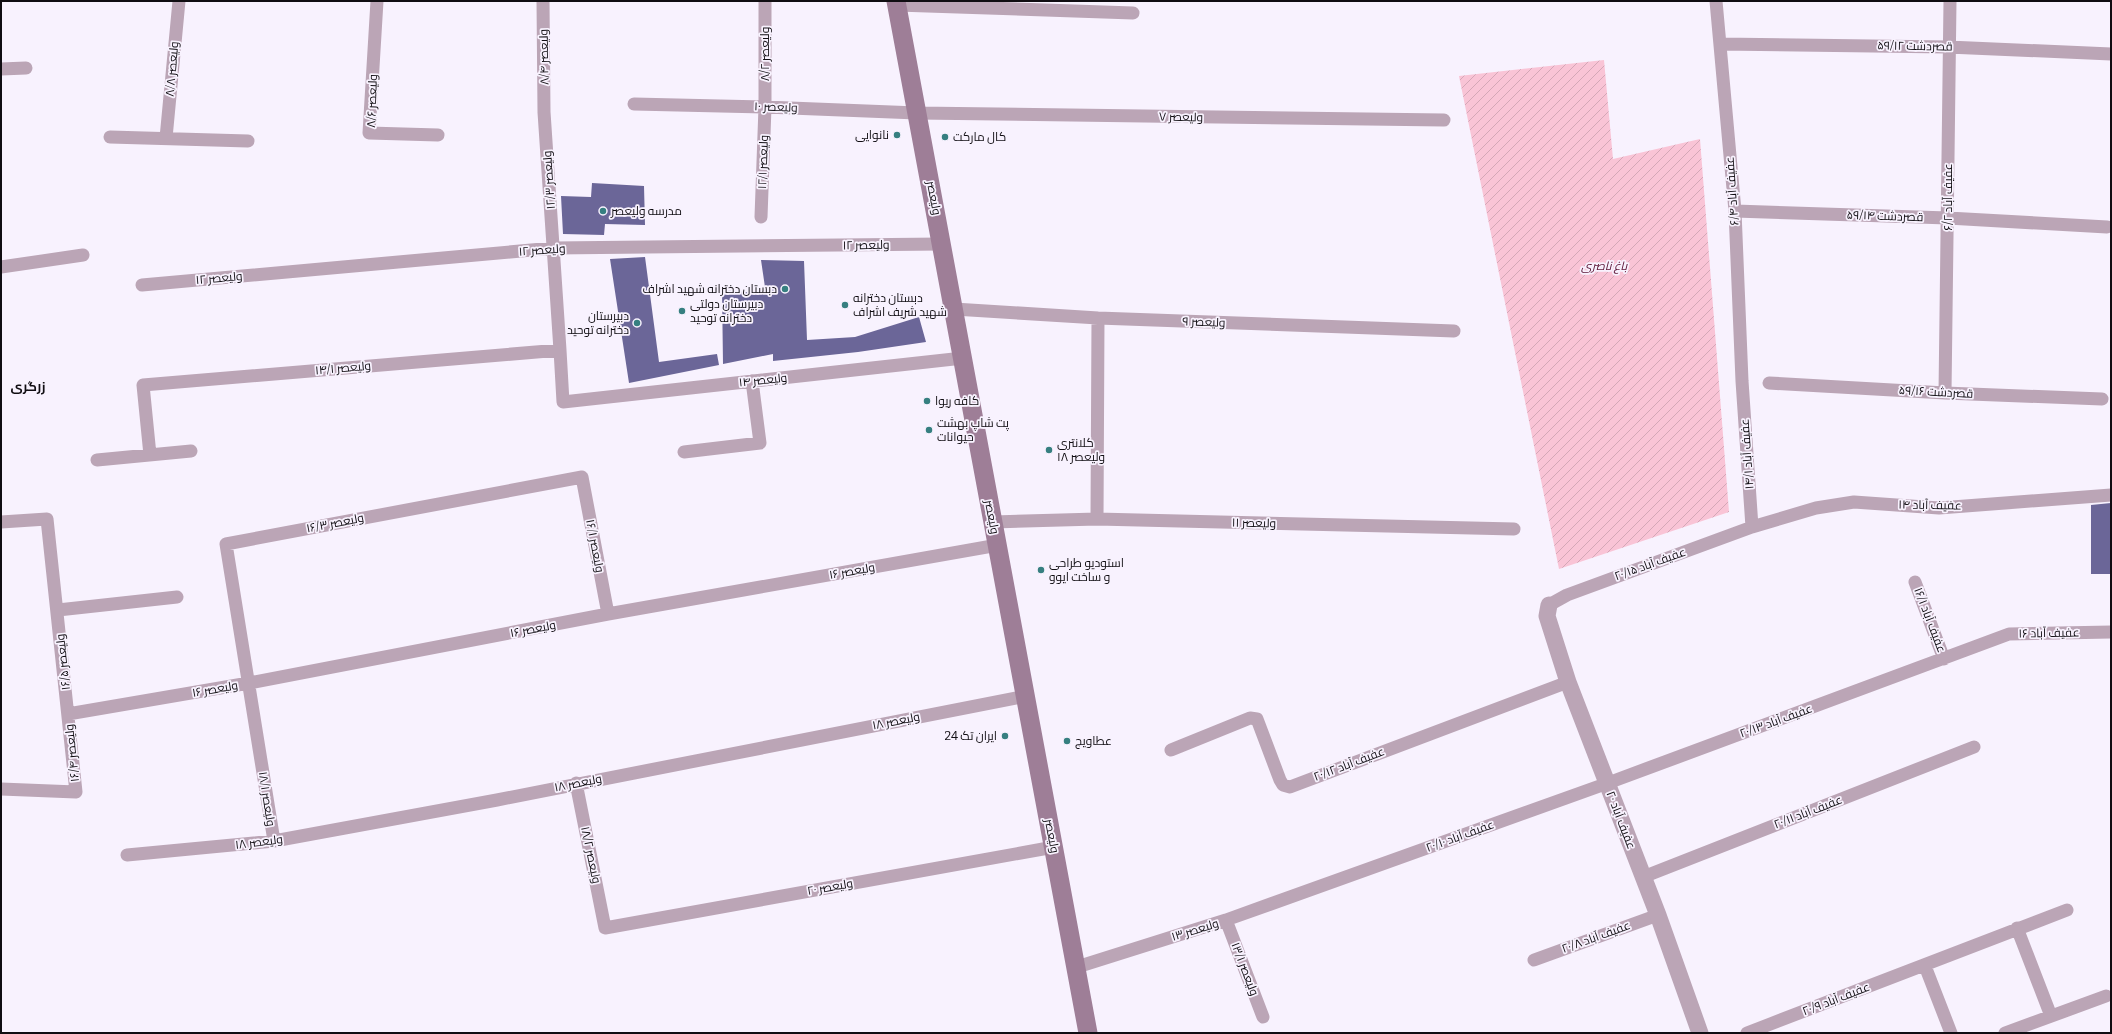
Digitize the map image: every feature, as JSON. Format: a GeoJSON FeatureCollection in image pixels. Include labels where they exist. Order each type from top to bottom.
{"type":"FeatureCollection","features":[{"type":"Feature","properties":{"kind":"main road","name":"ولیعصر"},"geometry":{"type":"LineString","coordinates":[[897,3],[1088,1033]]}},
{"type":"Feature","properties":{"kind":"street","name":"۸/۸ ولیعصر"},"geometry":{"type":"LineString","coordinates":[[166,138],[179,1]]}},
{"type":"Feature","properties":{"kind":"street","name":"۸/۶ ولیعصر"},"geometry":{"type":"LineString","coordinates":[[377,1],[369,133],[438,135]]}},
{"type":"Feature","properties":{"kind":"street","name":"۸/۴ ولیعصر"},"geometry":{"type":"LineString","coordinates":[[543,1],[544,112]]}},
{"type":"Feature","properties":{"kind":"street","name":"۸/۲ ولیعصر"},"geometry":{"type":"LineString","coordinates":[[765,1],[765,107]]}},
{"type":"Feature","properties":{"kind":"street","name":"عفیف آباد ۶/۴"},"geometry":{"type":"LineString","coordinates":[[1716,1],[1735,211],[1742,381]]}},
{"type":"Feature","properties":{"kind":"street","name":"عفیف آباد ۶/۲"},"geometry":{"type":"LineString","coordinates":[[1945,393],[1948,218],[1948,47],[1950,1]]}},
{"type":"Feature","properties":{"kind":"street"},"geometry":{"type":"LineString","coordinates":[[897,3],[1133,13]]}},
{"type":"Feature","properties":{"kind":"street","name":"۵۹/۱۲ قصردشت"},"geometry":{"type":"LineString","coordinates":[[1720,44],[1948,47],[2111,54]]}},
{"type":"Feature","properties":{"kind":"street"},"geometry":{"type":"LineString","coordinates":[[1,68],[26,68]]}},
{"type":"Feature","properties":{"kind":"street","name":"۱۰ ولیعصر"},"geometry":{"type":"LineString","coordinates":[[634,104],[917,113]]}},
{"type":"Feature","properties":{"kind":"street","name":"۱۲/۱ ولیعصر"},"geometry":{"type":"LineString","coordinates":[[761,217],[765,107]]}},
{"type":"Feature","properties":{"kind":"street","name":"۱۲/۳ ولیعصر"},"geometry":{"type":"LineString","coordinates":[[544,112],[560,350]]}},
{"type":"Feature","properties":{"kind":"street","name":"۷ ولیعصر"},"geometry":{"type":"LineString","coordinates":[[917,113],[1444,120]]}},
{"type":"Feature","properties":{"kind":"street"},"geometry":{"type":"LineString","coordinates":[[110,137],[248,141]]}},
{"type":"Feature","properties":{"kind":"street","name":"۵۹/۱۴ قصردشت"},"geometry":{"type":"LineString","coordinates":[[1735,211],[1948,218],[2107,227]]}},
{"type":"Feature","properties":{"kind":"street","name":"۱۲ ولیعصر"},"geometry":{"type":"LineString","coordinates":[[142,284],[554,248],[942,244]]}},
{"type":"Feature","properties":{"kind":"street"},"geometry":{"type":"LineString","coordinates":[[1,267],[84,255]]}},
{"type":"Feature","properties":{"kind":"street","name":"۹ ولیعصر"},"geometry":{"type":"LineString","coordinates":[[954,309],[1098,318],[1454,331]]}},
{"type":"Feature","properties":{"kind":"street"},"geometry":{"type":"LineString","coordinates":[[1097,519],[1098,318]]}},
{"type":"Feature","properties":{"kind":"street","name":"۱۴ ولیعصر"},"geometry":{"type":"LineString","coordinates":[[560,350],[563,402],[963,358]]}},
{"type":"Feature","properties":{"kind":"street","name":"۱۴/۱ ولیعصر"},"geometry":{"type":"LineString","coordinates":[[150,455],[143,385],[560,350]]}},
{"type":"Feature","properties":{"kind":"street"},"geometry":{"type":"LineString","coordinates":[[684,452],[760,443],[752,381]]}},
{"type":"Feature","properties":{"kind":"street","name":"عفیف آباد ۱۴/۱"},"geometry":{"type":"LineString","coordinates":[[1742,381],[1752,527]]}},
{"type":"Feature","properties":{"kind":"street","name":"۵۹/۱۶ قصردشت"},"geometry":{"type":"LineString","coordinates":[[1769,383],[1945,393],[2102,399]]}},
{"type":"Feature","properties":{"kind":"street"},"geometry":{"type":"LineString","coordinates":[[97,460],[191,451]]}},
{"type":"Feature","properties":{"kind":"street","name":"۱۶/۱ ولیعصر"},"geometry":{"type":"LineString","coordinates":[[582,477],[608,614]]}},
{"type":"Feature","properties":{"kind":"street","name":"۱۶/۳ ولیعصر"},"geometry":{"type":"LineString","coordinates":[[249,683],[226,544],[582,477]]}},
{"type":"Feature","properties":{"kind":"street","name":"عفیف آباد ۱۴"},"geometry":{"type":"LineString","coordinates":[[1752,527],[1816,508],[1854,502],[1939,508],[2111,496]]}},
{"type":"Feature","properties":{"kind":"street","name":"۱۶/۵ ولیعصر"},"geometry":{"type":"LineString","coordinates":[[1,522],[47,519],[68,714]]}},
{"type":"Feature","properties":{"kind":"street","name":"۱۱ ولیعصر"},"geometry":{"type":"LineString","coordinates":[[994,522],[1097,519],[1514,529]]}},
{"type":"Feature","properties":{"kind":"street","name":"عفیف آباد ۲۰/۱۵"},"geometry":{"type":"LineString","coordinates":[[1549,605],[1567,594],[1752,527]]}},
{"type":"Feature","properties":{"kind":"street","name":"۱۶ ولیعصر"},"geometry":{"type":"LineString","coordinates":[[68,714],[249,683],[608,614],[998,545]]}},
{"type":"Feature","properties":{"kind":"street","name":"عفیف آباد ۱۶/۱"},"geometry":{"type":"LineString","coordinates":[[1915,582],[1944,659]]}},
{"type":"Feature","properties":{"kind":"street"},"geometry":{"type":"LineString","coordinates":[[58,610],[177,597]]}},
{"type":"Feature","properties":{"kind":"street","name":"عفیف آباد ۲۰"},"geometry":{"type":"LineString","coordinates":[[1549,605],[1547,616],[1568,682],[1658,915],[1700,1033]]}},
{"type":"Feature","properties":{"kind":"street","name":"عفیف آباد ۱۶"},"geometry":{"type":"LineString","coordinates":[[1944,659],[2009,634],[2111,632]]}},
{"type":"Feature","properties":{"kind":"street","name":"عفیف آباد ۲۰/۱۳"},"geometry":{"type":"LineString","coordinates":[[1608,783],[1944,659]]}},
{"type":"Feature","properties":{"kind":"street","name":"عفیف آباد ۲۰/۱۲"},"geometry":{"type":"LineString","coordinates":[[1170,750],[1250,718],[1257,719],[1280,780],[1283,785],[1290,787],[1568,682]]}},
{"type":"Feature","properties":{"kind":"street","name":"۱۸/۱ ولیعصر"},"geometry":{"type":"LineString","coordinates":[[249,683],[274,841]]}},
{"type":"Feature","properties":{"kind":"street","name":"۱۸ ولیعصر"},"geometry":{"type":"LineString","coordinates":[[127,855],[274,841],[1026,696]]}},
{"type":"Feature","properties":{"kind":"street","name":"۱۶/۴ ولیعصر"},"geometry":{"type":"LineString","coordinates":[[1,789],[76,792],[68,714]]}},
{"type":"Feature","properties":{"kind":"street","name":"عفیف آباد ۲۰/۱۱"},"geometry":{"type":"LineString","coordinates":[[1643,877],[1974,747]]}},
{"type":"Feature","properties":{"kind":"street","name":"۱۸/۲ ولیعصر"},"geometry":{"type":"LineString","coordinates":[[576,783],[605,928]]}},
{"type":"Feature","properties":{"kind":"street","name":"عفیف آباد ۲۰/۱۰"},"geometry":{"type":"LineString","coordinates":[[1312,888],[1608,783]]}},
{"type":"Feature","properties":{"kind":"street","name":"۲۰ ولیعصر"},"geometry":{"type":"LineString","coordinates":[[605,928],[1054,847]]}},
{"type":"Feature","properties":{"kind":"street","name":"۱۳ ولیعصر"},"geometry":{"type":"LineString","coordinates":[[1077,968],[1226,920],[1312,888]]}},
{"type":"Feature","properties":{"kind":"street","name":"عفیف آباد ۲۰/۹"},"geometry":{"type":"LineString","coordinates":[[1747,1033],[2067,910]]}},
{"type":"Feature","properties":{"kind":"street","name":"عفیف آباد ۲۰/۸"},"geometry":{"type":"LineString","coordinates":[[1534,960],[1658,915]]}},
{"type":"Feature","properties":{"kind":"street","name":"۱۳/۱ ولیعصر"},"geometry":{"type":"LineString","coordinates":[[1226,920],[1263,1017]]}},
{"type":"Feature","properties":{"kind":"street"},"geometry":{"type":"LineString","coordinates":[[2017,928],[2051,1016]]}},
{"type":"Feature","properties":{"kind":"street"},"geometry":{"type":"LineString","coordinates":[[1924,966],[1951,1033]]}},
{"type":"Feature","properties":{"kind":"street"},"geometry":{"type":"LineString","coordinates":[[2005,1033],[2106,996]]}},
{"type":"Feature","properties":{"kind":"green space","name":"باغ ناصری"},"geometry":{"type":"Polygon","coordinates":[[[1604,60],[1613,159],[1700,139],[1729,512],[1559,569],[1459,76],[1604,60]]]}},
{"type":"Feature","properties":{"kind":"building","name":"مدرسه ولیعصر"},"geometry":{"type":"Polygon","coordinates":[[[592,183],[644,186],[645,225],[605,224],[604,235],[563,234],[561,196],[591,197],[592,183]]]}},
{"type":"Feature","properties":{"kind":"building","name":"دبیرستان دخترانه توحید"},"geometry":{"type":"Polygon","coordinates":[[[645,257],[659,362],[717,354],[719,365],[629,383],[610,259],[645,257]]]}},
{"type":"Feature","properties":{"kind":"building","name":"دبستان دخترانه شهید اشراف"},"geometry":{"type":"Polygon","coordinates":[[[761,260],[804,261],[807,340],[855,337],[919,317],[926,342],[858,352],[773,361],[773,354],[723,364],[722,290],[766,294],[761,260]]]}},
{"type":"Feature","properties":{"kind":"building"},"geometry":{"type":"Polygon","coordinates":[[[2111,503],[2111,574],[2091,574],[2091,505],[2111,503]]]}},
{"type":"Feature","properties":{"kind":"place","name":"نانوایی"},"geometry":{"type":"Point","coordinates":[897,135]}},
{"type":"Feature","properties":{"kind":"place","name":"کال مارکت"},"geometry":{"type":"Point","coordinates":[945,137]}},
{"type":"Feature","properties":{"kind":"place","name":"مدرسه ولیعصر"},"geometry":{"type":"Point","coordinates":[603,211]}},
{"type":"Feature","properties":{"kind":"place","name":"دبستان دخترانه شهید اشراف"},"geometry":{"type":"Point","coordinates":[785,289]}},
{"type":"Feature","properties":{"kind":"place","name":"دبستان دخترانه شهید شریف اشراف"},"geometry":{"type":"Point","coordinates":[845,305]}},
{"type":"Feature","properties":{"kind":"place","name":"دبیرستان دولتی دخترانه توحید"},"geometry":{"type":"Point","coordinates":[682,311]}},
{"type":"Feature","properties":{"kind":"place","name":"دبیرستان دخترانه توحید"},"geometry":{"type":"Point","coordinates":[637,323]}},
{"type":"Feature","properties":{"kind":"place","name":"کافه ریوا"},"geometry":{"type":"Point","coordinates":[927,401]}},
{"type":"Feature","properties":{"kind":"place","name":"پت شاپ بهشت حیوانات"},"geometry":{"type":"Point","coordinates":[929,430]}},
{"type":"Feature","properties":{"kind":"place","name":"کلانتری ۱۸ ولیعصر"},"geometry":{"type":"Point","coordinates":[1049,450]}},
{"type":"Feature","properties":{"kind":"place","name":"استودیو طراحی و ساخت ایوو"},"geometry":{"type":"Point","coordinates":[1041,570]}},
{"type":"Feature","properties":{"kind":"place","name":"ایران تک 24"},"geometry":{"type":"Point","coordinates":[1005,736]}},
{"type":"Feature","properties":{"kind":"place","name":"عطاویچ"},"geometry":{"type":"Point","coordinates":[1067,741]}},
{"type":"Feature","properties":{"kind":"district","name":"زرگری"},"geometry":{"type":"Point","coordinates":[28,386]}}]}
